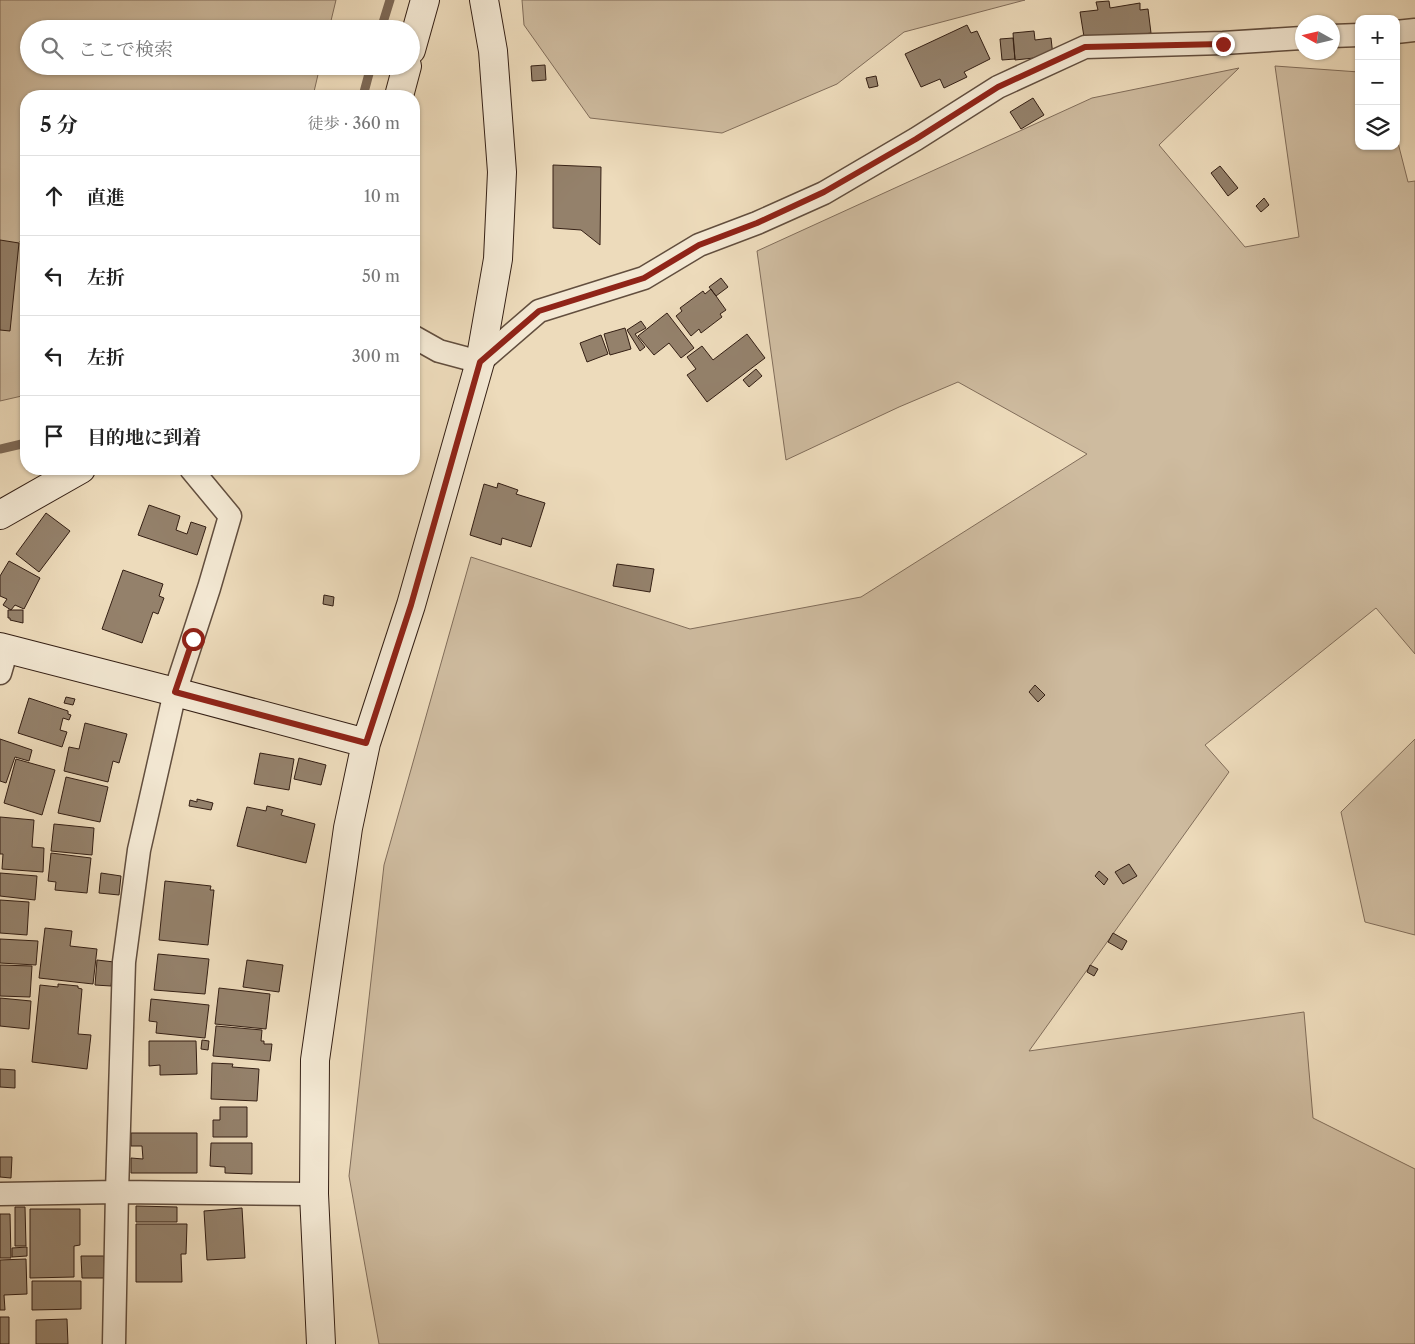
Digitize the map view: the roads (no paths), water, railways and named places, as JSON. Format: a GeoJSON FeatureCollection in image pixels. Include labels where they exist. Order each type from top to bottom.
{"type":"FeatureCollection","features":[{"type":"Feature","properties":{"kind":"street"},"geometry":{"type":"LineString","coordinates":[[419,20],[425,0]]}},
{"type":"Feature","properties":{"kind":"street"},"geometry":{"type":"LineString","coordinates":[[321,1344],[314,1194],[316,1060],[348,828],[366,743],[411,605],[480,362],[498,259],[502,172],[493,51],[484,0]]}},
{"type":"Feature","properties":{"kind":"street"},"geometry":{"type":"LineString","coordinates":[[1400,32],[1415,30]]}},
{"type":"Feature","properties":{"kind":"street"},"geometry":{"type":"LineString","coordinates":[[1340,36],[1355,35]]}},
{"type":"Feature","properties":{"kind":"street"},"geometry":{"type":"LineString","coordinates":[[480,362],[539,311],[644,278],[699,245],[757,223],[824,192],[916,139],[998,87],[1085,47],[1223,44],[1295,39]]}},
{"type":"Feature","properties":{"kind":"street"},"geometry":{"type":"LineString","coordinates":[[401,90],[405,75]]}},
{"type":"Feature","properties":{"kind":"street"},"geometry":{"type":"LineString","coordinates":[[420,340],[439,351],[480,362]]}},
{"type":"Feature","properties":{"kind":"street"},"geometry":{"type":"LineString","coordinates":[[0,515],[70,475]]}},
{"type":"Feature","properties":{"kind":"street"},"geometry":{"type":"LineString","coordinates":[[114,1344],[124,962],[139,850],[175,692],[210,588],[230,516],[196,475]]}},
{"type":"Feature","properties":{"kind":"street"},"geometry":{"type":"LineString","coordinates":[[2,657],[175,692],[366,743]]}},
{"type":"Feature","properties":{"kind":"street"},"geometry":{"type":"LineString","coordinates":[[0,1194],[117,1192],[314,1194]]}},
{"type":"Feature","properties":{"kind":"waterway"},"geometry":{"type":"LineString","coordinates":[[384,20],[390,0]]}},
{"type":"Feature","properties":{"kind":"waterway"},"geometry":{"type":"LineString","coordinates":[[365,90],[369,75]]}},
{"type":"Feature","properties":{"kind":"waterway"},"geometry":{"type":"LineString","coordinates":[[0,449],[20,444]]}}]}
